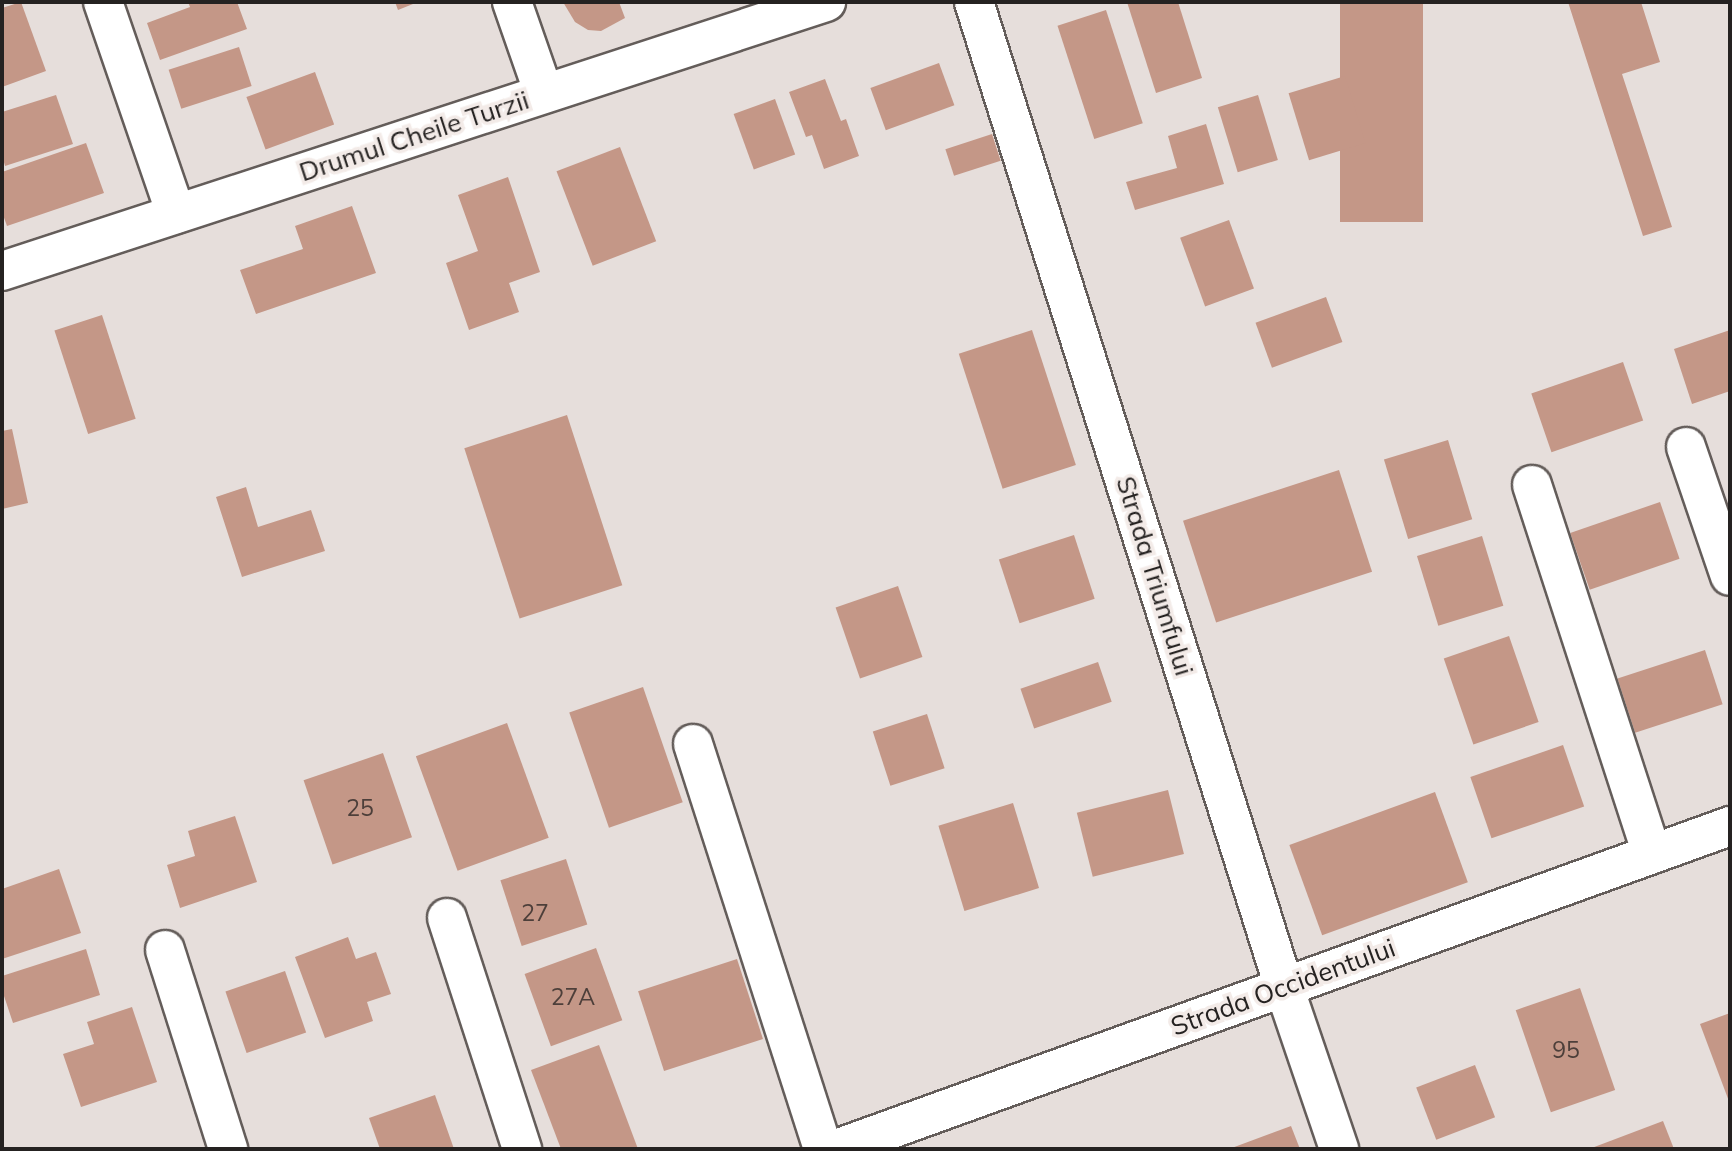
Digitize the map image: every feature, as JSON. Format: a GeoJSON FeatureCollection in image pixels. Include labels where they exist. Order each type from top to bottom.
{"type":"FeatureCollection","features":[{"type":"Feature","properties":{"kind":"street"},"geometry":{"type":"LineString","coordinates":[[103,2],[176,214]]}},
{"type":"Feature","properties":{"kind":"street"},"geometry":{"type":"LineString","coordinates":[[512,2],[544,94]]}},
{"type":"Feature","properties":{"kind":"street","name":"Drumul Cheile Turzii"},"geometry":{"type":"LineString","coordinates":[[2,271],[826,2]]}},
{"type":"Feature","properties":{"kind":"street","name":"Strada Triumfului"},"geometry":{"type":"LineString","coordinates":[[974,2],[1284,986],[1339,1149]]}},
{"type":"Feature","properties":{"kind":"street"},"geometry":{"type":"LineString","coordinates":[[1686,447],[1730,576]]}},
{"type":"Feature","properties":{"kind":"street"},"geometry":{"type":"LineString","coordinates":[[1532,485],[1653,854]]}},
{"type":"Feature","properties":{"kind":"street"},"geometry":{"type":"LineString","coordinates":[[693,744],[822,1149]]}},
{"type":"Feature","properties":{"kind":"street","name":"Strada Occidentului"},"geometry":{"type":"LineString","coordinates":[[836,1149],[1730,826]]}},
{"type":"Feature","properties":{"kind":"street"},"geometry":{"type":"LineString","coordinates":[[447,918],[522,1149]]}},
{"type":"Feature","properties":{"kind":"street"},"geometry":{"type":"LineString","coordinates":[[165,950],[228,1149]]}},
{"type":"Feature","properties":{"kind":"building"},"geometry":{"type":"Polygon","coordinates":[[[21,2],[46,71],[2,87],[2,8],[21,2]]]}},
{"type":"Feature","properties":{"kind":"building"},"geometry":{"type":"Polygon","coordinates":[[[188,2],[237,2],[247,29],[160,60],[147,23],[190,7],[188,2]]]}},
{"type":"Feature","properties":{"kind":"building"},"geometry":{"type":"Polygon","coordinates":[[[395,2],[418,2],[398,10],[395,2]]]}},
{"type":"Feature","properties":{"kind":"building"},"geometry":{"type":"Polygon","coordinates":[[[563,2],[619,2],[625,18],[601,31],[588,30],[575,22],[563,2]]]}},
{"type":"Feature","properties":{"kind":"building"},"geometry":{"type":"Polygon","coordinates":[[[1127,2],[1178,2],[1202,78],[1156,93],[1127,2]]]}},
{"type":"Feature","properties":{"kind":"building"},"geometry":{"type":"Polygon","coordinates":[[[1340,2],[1423,2],[1423,222],[1340,222],[1340,2]]]}},
{"type":"Feature","properties":{"kind":"building"},"geometry":{"type":"Polygon","coordinates":[[[1568,2],[1641,2],[1660,62],[1622,74],[1672,227],[1643,236],[1568,2]]]}},
{"type":"Feature","properties":{"kind":"building"},"geometry":{"type":"Polygon","coordinates":[[[1106,10],[1143,123],[1094,139],[1057,26],[1106,10]]]}},
{"type":"Feature","properties":{"kind":"building"},"geometry":{"type":"Polygon","coordinates":[[[239,47],[252,86],[181,109],[169,70],[239,47]]]}},
{"type":"Feature","properties":{"kind":"building"},"geometry":{"type":"Polygon","coordinates":[[[939,63],[954,105],[886,130],[870,88],[939,63]]]}},
{"type":"Feature","properties":{"kind":"building"},"geometry":{"type":"Polygon","coordinates":[[[315,72],[334,125],[266,150],[246,97],[315,72]]]}},
{"type":"Feature","properties":{"kind":"building"},"geometry":{"type":"Polygon","coordinates":[[[1345,76],[1365,143],[1309,160],[1289,93],[1345,76]]]}},
{"type":"Feature","properties":{"kind":"building"},"geometry":{"type":"Polygon","coordinates":[[[825,79],[841,121],[846,119],[859,156],[824,169],[812,135],[806,137],[789,92],[825,79]]]}},
{"type":"Feature","properties":{"kind":"building"},"geometry":{"type":"Polygon","coordinates":[[[56,95],[73,144],[5,166],[2,155],[2,112],[56,95]]]}},
{"type":"Feature","properties":{"kind":"building"},"geometry":{"type":"Polygon","coordinates":[[[1258,95],[1278,160],[1238,172],[1218,107],[1258,95]]]}},
{"type":"Feature","properties":{"kind":"building"},"geometry":{"type":"Polygon","coordinates":[[[775,99],[795,154],[754,169],[734,114],[775,99]]]}},
{"type":"Feature","properties":{"kind":"building"},"geometry":{"type":"Polygon","coordinates":[[[1206,124],[1224,184],[1135,210],[1126,182],[1177,168],[1168,136],[1206,124]]]}},
{"type":"Feature","properties":{"kind":"building"},"geometry":{"type":"Polygon","coordinates":[[[992,134],[1001,161],[954,176],[945,149],[992,134]]]}},
{"type":"Feature","properties":{"kind":"building"},"geometry":{"type":"Polygon","coordinates":[[[86,143],[104,193],[7,226],[2,212],[2,172],[86,143]]]}},
{"type":"Feature","properties":{"kind":"building"},"geometry":{"type":"Polygon","coordinates":[[[620,147],[656,241],[593,266],[557,171],[620,147]]]}},
{"type":"Feature","properties":{"kind":"building"},"geometry":{"type":"Polygon","coordinates":[[[508,177],[540,272],[509,283],[519,312],[469,330],[446,263],[478,251],[458,195],[508,177]]]}},
{"type":"Feature","properties":{"kind":"building"},"geometry":{"type":"Polygon","coordinates":[[[352,206],[376,273],[256,314],[240,270],[303,249],[295,226],[352,206]]]}},
{"type":"Feature","properties":{"kind":"building"},"geometry":{"type":"Polygon","coordinates":[[[1229,220],[1254,289],[1205,306],[1180,238],[1229,220]]]}},
{"type":"Feature","properties":{"kind":"building"},"geometry":{"type":"Polygon","coordinates":[[[1326,297],[1342,342],[1272,368],[1256,323],[1326,297]]]}},
{"type":"Feature","properties":{"kind":"building"},"geometry":{"type":"Polygon","coordinates":[[[102,315],[136,419],[88,434],[54,330],[102,315]]]}},
{"type":"Feature","properties":{"kind":"building"},"geometry":{"type":"Polygon","coordinates":[[[1032,330],[1076,465],[1003,489],[959,354],[1032,330]]]}},
{"type":"Feature","properties":{"kind":"building"},"geometry":{"type":"Polygon","coordinates":[[[1730,330],[1730,391],[1692,404],[1674,349],[1730,330]]]}},
{"type":"Feature","properties":{"kind":"building"},"geometry":{"type":"Polygon","coordinates":[[[1623,362],[1643,421],[1551,452],[1531,394],[1623,362]]]}},
{"type":"Feature","properties":{"kind":"building"},"geometry":{"type":"Polygon","coordinates":[[[567,415],[622,585],[520,619],[464,448],[567,415]]]}},
{"type":"Feature","properties":{"kind":"building"},"geometry":{"type":"Polygon","coordinates":[[[12,429],[28,503],[2,509],[2,431],[12,429]]]}},
{"type":"Feature","properties":{"kind":"building"},"geometry":{"type":"Polygon","coordinates":[[[1448,440],[1472,519],[1408,539],[1384,460],[1448,440]]]}},
{"type":"Feature","properties":{"kind":"building"},"geometry":{"type":"Polygon","coordinates":[[[1339,470],[1372,572],[1216,622],[1183,521],[1339,470]]]}},
{"type":"Feature","properties":{"kind":"building"},"geometry":{"type":"Polygon","coordinates":[[[246,487],[258,527],[311,510],[325,551],[242,577],[216,497],[246,487]]]}},
{"type":"Feature","properties":{"kind":"building"},"geometry":{"type":"Polygon","coordinates":[[[1660,502],[1680,559],[1590,590],[1570,533],[1660,502]]]}},
{"type":"Feature","properties":{"kind":"building"},"geometry":{"type":"Polygon","coordinates":[[[1074,535],[1095,599],[1020,623],[999,559],[1074,535]]]}},
{"type":"Feature","properties":{"kind":"building"},"geometry":{"type":"Polygon","coordinates":[[[1482,536],[1503,606],[1438,626],[1417,556],[1482,536]]]}},
{"type":"Feature","properties":{"kind":"building"},"geometry":{"type":"Polygon","coordinates":[[[898,586],[922,657],[860,678],[836,607],[898,586]]]}},
{"type":"Feature","properties":{"kind":"building"},"geometry":{"type":"Polygon","coordinates":[[[1509,636],[1539,722],[1473,745],[1444,658],[1509,636]]]}},
{"type":"Feature","properties":{"kind":"building"},"geometry":{"type":"Polygon","coordinates":[[[1705,650],[1723,704],[1635,733],[1618,678],[1705,650]]]}},
{"type":"Feature","properties":{"kind":"building"},"geometry":{"type":"Polygon","coordinates":[[[1098,662],[1112,702],[1034,728],[1020,689],[1098,662]]]}},
{"type":"Feature","properties":{"kind":"building"},"geometry":{"type":"Polygon","coordinates":[[[643,687],[683,802],[609,828],[569,712],[643,687]]]}},
{"type":"Feature","properties":{"kind":"building"},"geometry":{"type":"Polygon","coordinates":[[[927,714],[945,768],[890,786],[873,732],[927,714]]]}},
{"type":"Feature","properties":{"kind":"building"},"geometry":{"type":"Polygon","coordinates":[[[507,723],[549,838],[458,871],[416,756],[507,723]]]}},
{"type":"Feature","properties":{"kind":"building"},"geometry":{"type":"Polygon","coordinates":[[[1563,745],[1584,806],[1492,838],[1470,777],[1563,745]]]}},
{"type":"Feature","properties":{"kind":"building"},"geometry":{"type":"Polygon","coordinates":[[[383,753],[412,837],[333,864],[304,780],[383,753]]]}},
{"type":"Feature","properties":{"kind":"building"},"geometry":{"type":"Polygon","coordinates":[[[1168,790],[1184,854],[1093,877],[1077,813],[1168,790]]]}},
{"type":"Feature","properties":{"kind":"building"},"geometry":{"type":"Polygon","coordinates":[[[1435,792],[1468,882],[1322,935],[1289,845],[1435,792]]]}},
{"type":"Feature","properties":{"kind":"building"},"geometry":{"type":"Polygon","coordinates":[[[1013,803],[1039,888],[964,911],[938,826],[1013,803]]]}},
{"type":"Feature","properties":{"kind":"building"},"geometry":{"type":"Polygon","coordinates":[[[235,816],[257,882],[180,908],[167,865],[195,856],[188,831],[235,816]]]}},
{"type":"Feature","properties":{"kind":"building"},"geometry":{"type":"Polygon","coordinates":[[[566,859],[587,925],[522,946],[500,880],[566,859]]]}},
{"type":"Feature","properties":{"kind":"building"},"geometry":{"type":"Polygon","coordinates":[[[59,869],[81,933],[2,959],[2,889],[59,869]]]}},
{"type":"Feature","properties":{"kind":"building"},"geometry":{"type":"Polygon","coordinates":[[[348,937],[356,959],[376,952],[391,994],[367,1002],[373,1021],[325,1038],[295,957],[348,937]]]}},
{"type":"Feature","properties":{"kind":"building"},"geometry":{"type":"Polygon","coordinates":[[[596,948],[622,1020],[551,1046],[525,974],[596,948]]]}},
{"type":"Feature","properties":{"kind":"building"},"geometry":{"type":"Polygon","coordinates":[[[86,949],[100,995],[13,1023],[2,990],[2,976],[86,949]]]}},
{"type":"Feature","properties":{"kind":"building"},"geometry":{"type":"Polygon","coordinates":[[[737,959],[763,1039],[664,1071],[638,991],[737,959]]]}},
{"type":"Feature","properties":{"kind":"building"},"geometry":{"type":"Polygon","coordinates":[[[285,971],[306,1032],[247,1053],[225,992],[285,971]]]}},
{"type":"Feature","properties":{"kind":"building"},"geometry":{"type":"Polygon","coordinates":[[[1580,988],[1615,1090],[1551,1112],[1516,1010],[1580,988]]]}},
{"type":"Feature","properties":{"kind":"building"},"geometry":{"type":"Polygon","coordinates":[[[132,1007],[157,1082],[81,1107],[63,1054],[94,1044],[87,1022],[132,1007]]]}},
{"type":"Feature","properties":{"kind":"building"},"geometry":{"type":"Polygon","coordinates":[[[1730,1013],[1730,1104],[1700,1024],[1730,1013]]]}},
{"type":"Feature","properties":{"kind":"building"},"geometry":{"type":"Polygon","coordinates":[[[599,1045],[638,1149],[561,1149],[531,1070],[599,1045]]]}},
{"type":"Feature","properties":{"kind":"building"},"geometry":{"type":"Polygon","coordinates":[[[1475,1065],[1495,1117],[1436,1140],[1416,1088],[1475,1065]]]}},
{"type":"Feature","properties":{"kind":"building"},"geometry":{"type":"Polygon","coordinates":[[[435,1095],[454,1149],[380,1149],[369,1118],[435,1095]]]}},
{"type":"Feature","properties":{"kind":"building"},"geometry":{"type":"Polygon","coordinates":[[[1663,1121],[1674,1149],[1589,1149],[1663,1121]]]}},
{"type":"Feature","properties":{"kind":"building"},"geometry":{"type":"Polygon","coordinates":[[[1291,1126],[1300,1149],[1229,1149],[1291,1126]]]}}]}
